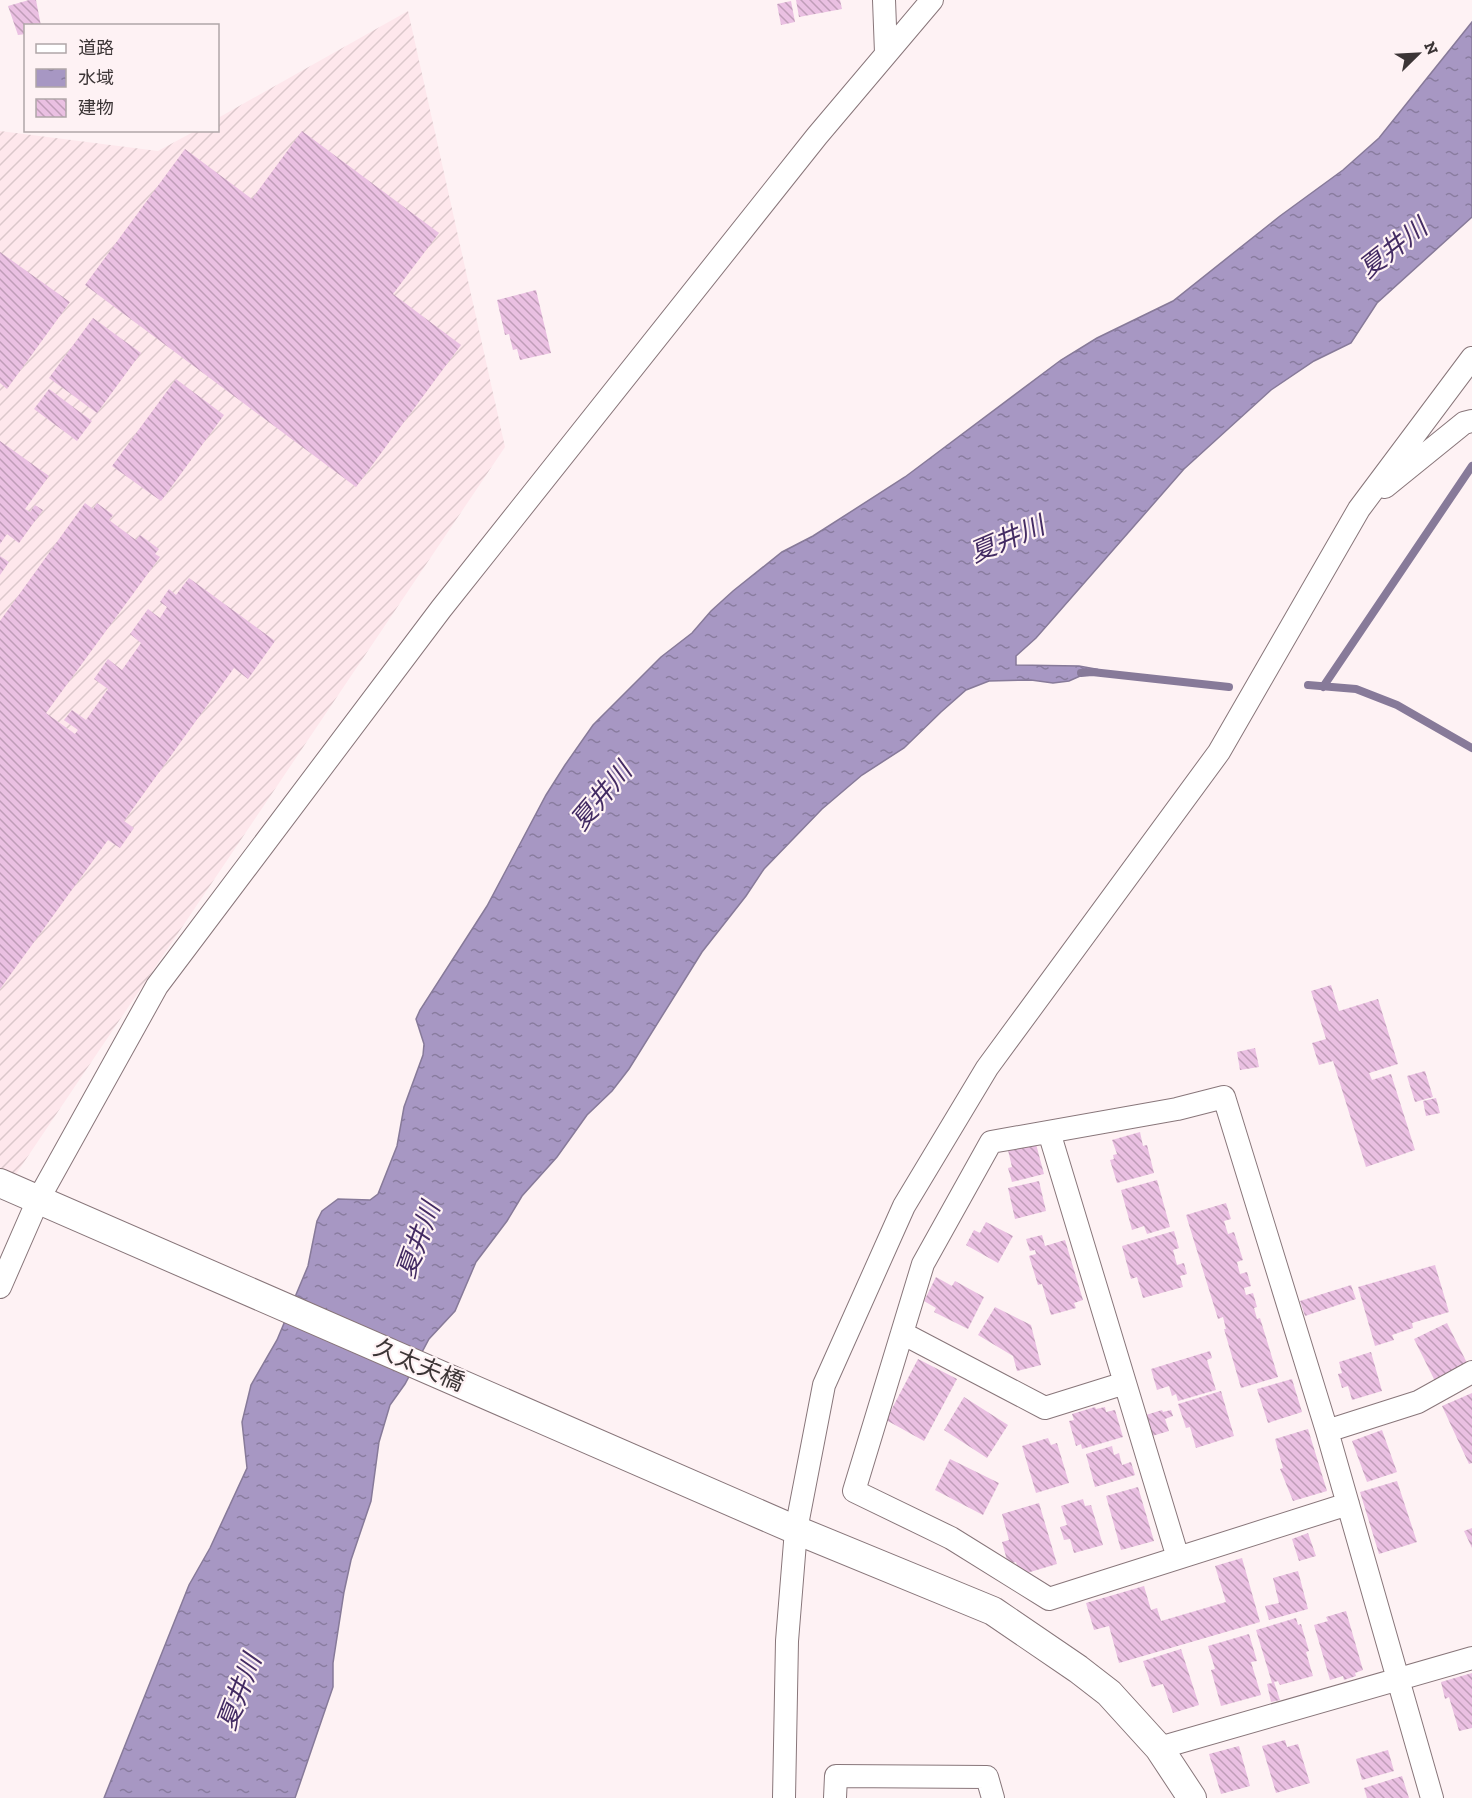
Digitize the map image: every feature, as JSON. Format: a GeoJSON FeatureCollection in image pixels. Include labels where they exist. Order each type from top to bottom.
{"type":"FeatureCollection","features":[{"type":"Feature","properties":{"kind":"street"},"geometry":{"type":"LineString","coordinates":[[884,0],[886,53]]}},
{"type":"Feature","properties":{"kind":"street"},"geometry":{"type":"LineString","coordinates":[[0,1287],[157,986],[441,609],[886,53],[932,0]]}},
{"type":"Feature","properties":{"kind":"street"},"geometry":{"type":"LineString","coordinates":[[784,1798],[791,1527],[824,1385],[904,1206],[987,1068],[1219,752],[1359,509],[1472,358]]}},
{"type":"Feature","properties":{"kind":"street"},"geometry":{"type":"LineString","coordinates":[[1359,509],[1464,423],[1472,421]]}},
{"type":"Feature","properties":{"kind":"street"},"geometry":{"type":"LineString","coordinates":[[1348,1504],[1049,1599],[951,1538],[854,1491],[923,1264],[991,1142],[1177,1109],[1224,1097],[1327,1431],[1348,1504],[1432,1798]]}},
{"type":"Feature","properties":{"kind":"street"},"geometry":{"type":"LineString","coordinates":[[1049,1132],[1178,1558]]}},
{"type":"Feature","properties":{"kind":"street","name":"久太夫橋"},"geometry":{"type":"LineString","coordinates":[[0,1183],[791,1527],[993,1611],[1078,1669],[1109,1694],[1159,1748],[1192,1798]]}},
{"type":"Feature","properties":{"kind":"street"},"geometry":{"type":"LineString","coordinates":[[902,1333],[1045,1408],[1125,1383]]}},
{"type":"Feature","properties":{"kind":"street"},"geometry":{"type":"LineString","coordinates":[[1327,1431],[1418,1402],[1472,1372]]}},
{"type":"Feature","properties":{"kind":"street"},"geometry":{"type":"LineString","coordinates":[[1159,1748],[1472,1658]]}},
{"type":"Feature","properties":{"kind":"street"},"geometry":{"type":"LineString","coordinates":[[835,1798],[836,1776],[987,1777],[993,1798]]}},
{"type":"Feature","properties":{"kind":"shaded area"},"geometry":{"type":"Polygon","coordinates":[[[408,11],[505,447],[14,1177],[0,1169],[0,131],[158,151],[193,132],[219,132],[219,117],[408,11]]]}},
{"type":"Feature","properties":{"kind":"water","name":"夏井川"},"geometry":{"type":"Polygon","coordinates":[[[1472,22],[1472,217],[1377,303],[1351,343],[1314,361],[1271,390],[1184,469],[1036,638],[1016,656],[1016,665],[1079,666],[1096,669],[1069,681],[1053,683],[1031,680],[989,681],[966,690],[904,748],[862,775],[822,809],[764,869],[702,952],[629,1069],[612,1091],[587,1115],[557,1157],[522,1196],[507,1221],[476,1262],[455,1311],[429,1339],[405,1384],[390,1405],[379,1442],[371,1501],[351,1560],[344,1592],[333,1663],[333,1687],[295,1798],[104,1798],[189,1585],[210,1548],[247,1468],[242,1422],[251,1385],[277,1340],[308,1266],[317,1221],[322,1211],[338,1199],[370,1200],[378,1194],[397,1146],[404,1107],[423,1055],[424,1044],[416,1019],[420,1010],[487,906],[546,795],[593,725],[661,657],[692,633],[711,611],[782,552],[813,536],[905,477],[1061,360],[1097,338],[1173,301],[1280,216],[1343,170],[1379,138],[1472,22]]]}},
{"type":"Feature","properties":{"kind":"building"},"geometry":{"type":"Polygon","coordinates":[[[36,0],[41,24],[24,24],[24,34],[18,35],[8,6],[36,0]]]}},
{"type":"Feature","properties":{"kind":"building"},"geometry":{"type":"Polygon","coordinates":[[[796,0],[840,0],[842,9],[799,17],[796,0]]]}},
{"type":"Feature","properties":{"kind":"building"},"geometry":{"type":"Polygon","coordinates":[[[791,1],[795,22],[781,25],[777,4],[791,1]]]}},
{"type":"Feature","properties":{"kind":"building"},"geometry":{"type":"Polygon","coordinates":[[[302,131],[439,233],[393,294],[461,345],[356,487],[85,285],[185,149],[252,199],[302,131]]]}},
{"type":"Feature","properties":{"kind":"building"},"geometry":{"type":"Polygon","coordinates":[[[0,252],[70,302],[7,389],[0,383],[0,252]]]}},
{"type":"Feature","properties":{"kind":"building"},"geometry":{"type":"Polygon","coordinates":[[[536,290],[551,353],[520,360],[517,349],[513,350],[509,334],[505,335],[497,300],[536,290]]]}},
{"type":"Feature","properties":{"kind":"building"},"geometry":{"type":"Polygon","coordinates":[[[93,318],[141,353],[97,413],[49,378],[93,318]]]}},
{"type":"Feature","properties":{"kind":"building"},"geometry":{"type":"Polygon","coordinates":[[[176,379],[224,415],[161,501],[112,466],[176,379]]]}},
{"type":"Feature","properties":{"kind":"building"},"geometry":{"type":"Polygon","coordinates":[[[49,389],[92,421],[77,441],[34,409],[49,389]]]}},
{"type":"Feature","properties":{"kind":"building"},"geometry":{"type":"Polygon","coordinates":[[[0,441],[49,476],[25,509],[30,512],[35,505],[43,510],[19,543],[7,534],[0,544],[0,441]]]}},
{"type":"Feature","properties":{"kind":"building"},"geometry":{"type":"Polygon","coordinates":[[[85,503],[93,509],[97,503],[113,515],[109,520],[136,540],[140,535],[159,549],[155,554],[160,557],[46,713],[75,734],[78,730],[64,720],[72,710],[86,720],[108,689],[94,679],[108,659],[122,670],[141,643],[130,634],[148,609],[160,618],[167,607],[160,602],[169,589],[176,595],[189,578],[275,641],[248,679],[234,668],[124,821],[134,828],[120,848],[108,840],[0,989],[0,621],[85,503]]]}},
{"type":"Feature","properties":{"kind":"building"},"geometry":{"type":"Polygon","coordinates":[[[0,556],[9,562],[0,575],[0,556]]]}},
{"type":"Feature","properties":{"kind":"building"},"geometry":{"type":"Polygon","coordinates":[[[1331,985],[1339,1011],[1378,999],[1398,1064],[1369,1073],[1372,1080],[1391,1074],[1415,1150],[1366,1167],[1333,1061],[1319,1065],[1312,1043],[1326,1039],[1311,991],[1331,985]]]}},
{"type":"Feature","properties":{"kind":"building"},"geometry":{"type":"Polygon","coordinates":[[[1255,1048],[1259,1067],[1240,1070],[1237,1052],[1255,1048]]]}},
{"type":"Feature","properties":{"kind":"building"},"geometry":{"type":"Polygon","coordinates":[[[1425,1071],[1433,1097],[1415,1102],[1407,1076],[1425,1071]]]}},
{"type":"Feature","properties":{"kind":"building"},"geometry":{"type":"Polygon","coordinates":[[[1436,1098],[1440,1113],[1426,1116],[1423,1101],[1436,1098]]]}},
{"type":"Feature","properties":{"kind":"building"},"geometry":{"type":"Polygon","coordinates":[[[1140,1132],[1143,1146],[1147,1145],[1154,1173],[1117,1183],[1110,1160],[1114,1159],[1113,1155],[1117,1154],[1112,1140],[1140,1132]]]}},
{"type":"Feature","properties":{"kind":"building"},"geometry":{"type":"Polygon","coordinates":[[[1021,1143],[1023,1148],[1036,1144],[1044,1174],[1012,1182],[1008,1168],[1012,1167],[1007,1146],[1021,1143]]]}},
{"type":"Feature","properties":{"kind":"building"},"geometry":{"type":"Polygon","coordinates":[[[1157,1180],[1170,1227],[1147,1234],[1144,1226],[1132,1230],[1121,1190],[1157,1180]]]}},
{"type":"Feature","properties":{"kind":"building"},"geometry":{"type":"Polygon","coordinates":[[[1039,1181],[1046,1211],[1015,1219],[1008,1188],[1039,1181]]]}},
{"type":"Feature","properties":{"kind":"building"},"geometry":{"type":"Polygon","coordinates":[[[1226,1203],[1231,1219],[1224,1221],[1228,1234],[1234,1232],[1243,1260],[1237,1262],[1240,1274],[1247,1272],[1251,1286],[1244,1288],[1246,1295],[1253,1293],[1257,1307],[1254,1308],[1257,1319],[1260,1318],[1278,1377],[1241,1388],[1224,1329],[1226,1329],[1223,1317],[1218,1319],[1186,1215],[1226,1203]]]}},
{"type":"Feature","properties":{"kind":"building"},"geometry":{"type":"Polygon","coordinates":[[[986,1222],[1013,1236],[998,1263],[966,1245],[974,1230],[980,1233],[986,1222]]]}},
{"type":"Feature","properties":{"kind":"building"},"geometry":{"type":"Polygon","coordinates":[[[1174,1231],[1179,1248],[1173,1250],[1177,1265],[1184,1263],[1187,1274],[1180,1276],[1183,1287],[1143,1298],[1137,1277],[1131,1279],[1122,1246],[1174,1231]]]}},
{"type":"Feature","properties":{"kind":"building"},"geometry":{"type":"Polygon","coordinates":[[[1042,1235],[1045,1246],[1065,1240],[1083,1300],[1074,1303],[1076,1308],[1051,1315],[1042,1284],[1038,1285],[1029,1256],[1036,1254],[1035,1250],[1030,1251],[1026,1239],[1042,1235]]]}},
{"type":"Feature","properties":{"kind":"building"},"geometry":{"type":"Polygon","coordinates":[[[1435,1265],[1449,1312],[1412,1323],[1413,1328],[1392,1335],[1394,1340],[1375,1346],[1358,1287],[1435,1265]]]}},
{"type":"Feature","properties":{"kind":"building"},"geometry":{"type":"Polygon","coordinates":[[[936,1277],[952,1286],[955,1281],[984,1297],[968,1329],[934,1312],[936,1308],[924,1301],[936,1277]]]}},
{"type":"Feature","properties":{"kind":"building"},"geometry":{"type":"Polygon","coordinates":[[[1351,1285],[1356,1299],[1305,1316],[1300,1301],[1351,1285]]]}},
{"type":"Feature","properties":{"kind":"building"},"geometry":{"type":"Polygon","coordinates":[[[995,1307],[1031,1325],[1041,1365],[1017,1371],[1013,1356],[978,1335],[995,1307]]]}},
{"type":"Feature","properties":{"kind":"building"},"geometry":{"type":"Polygon","coordinates":[[[1447,1323],[1468,1365],[1435,1381],[1414,1339],[1447,1323]]]}},
{"type":"Feature","properties":{"kind":"building"},"geometry":{"type":"Polygon","coordinates":[[[1210,1351],[1212,1358],[1207,1360],[1216,1390],[1178,1401],[1176,1394],[1172,1396],[1169,1386],[1157,1390],[1151,1369],[1210,1351]]]}},
{"type":"Feature","properties":{"kind":"building"},"geometry":{"type":"Polygon","coordinates":[[[1371,1352],[1382,1391],[1352,1400],[1348,1386],[1342,1388],[1338,1374],[1342,1373],[1339,1362],[1371,1352]]]}},
{"type":"Feature","properties":{"kind":"building"},"geometry":{"type":"Polygon","coordinates":[[[918,1359],[957,1379],[924,1441],[886,1420],[918,1359]]]}},
{"type":"Feature","properties":{"kind":"building"},"geometry":{"type":"Polygon","coordinates":[[[1292,1379],[1302,1412],[1268,1423],[1257,1389],[1292,1379]]]}},
{"type":"Feature","properties":{"kind":"building"},"geometry":{"type":"Polygon","coordinates":[[[1221,1391],[1234,1436],[1196,1448],[1190,1427],[1186,1428],[1178,1404],[1221,1391]]]}},
{"type":"Feature","properties":{"kind":"building"},"geometry":{"type":"Polygon","coordinates":[[[1472,1393],[1472,1463],[1469,1464],[1442,1406],[1472,1393]]]}},
{"type":"Feature","properties":{"kind":"building"},"geometry":{"type":"Polygon","coordinates":[[[964,1397],[1008,1425],[987,1458],[944,1430],[964,1397]]]}},
{"type":"Feature","properties":{"kind":"building"},"geometry":{"type":"Polygon","coordinates":[[[1095,1407],[1096,1409],[1105,1407],[1106,1412],[1115,1410],[1123,1437],[1082,1449],[1081,1444],[1076,1446],[1069,1421],[1074,1420],[1072,1414],[1095,1407]]]}},
{"type":"Feature","properties":{"kind":"building"},"geometry":{"type":"Polygon","coordinates":[[[1162,1410],[1163,1412],[1171,1410],[1173,1416],[1165,1419],[1169,1431],[1152,1436],[1146,1415],[1162,1410]]]}},
{"type":"Feature","properties":{"kind":"building"},"geometry":{"type":"Polygon","coordinates":[[[1308,1429],[1327,1491],[1293,1501],[1280,1469],[1283,1468],[1275,1439],[1308,1429]]]}},
{"type":"Feature","properties":{"kind":"building"},"geometry":{"type":"Polygon","coordinates":[[[1382,1430],[1397,1472],[1367,1482],[1352,1441],[1382,1430]]]}},
{"type":"Feature","properties":{"kind":"building"},"geometry":{"type":"Polygon","coordinates":[[[1048,1438],[1051,1445],[1057,1443],[1069,1483],[1036,1493],[1022,1446],[1048,1438]]]}},
{"type":"Feature","properties":{"kind":"building"},"geometry":{"type":"Polygon","coordinates":[[[1112,1446],[1114,1455],[1119,1453],[1122,1465],[1131,1462],[1135,1475],[1095,1487],[1086,1454],[1112,1446]]]}},
{"type":"Feature","properties":{"kind":"building"},"geometry":{"type":"Polygon","coordinates":[[[950,1459],[999,1483],[983,1515],[935,1490],[950,1459]]]}},
{"type":"Feature","properties":{"kind":"building"},"geometry":{"type":"Polygon","coordinates":[[[1397,1481],[1417,1542],[1379,1554],[1360,1492],[1397,1481]]]}},
{"type":"Feature","properties":{"kind":"building"},"geometry":{"type":"Polygon","coordinates":[[[1138,1487],[1154,1541],[1121,1550],[1106,1496],[1138,1487]]]}},
{"type":"Feature","properties":{"kind":"building"},"geometry":{"type":"Polygon","coordinates":[[[1083,1499],[1085,1506],[1091,1505],[1103,1545],[1074,1553],[1070,1539],[1064,1540],[1060,1527],[1067,1525],[1061,1506],[1083,1499]]]}},
{"type":"Feature","properties":{"kind":"building"},"geometry":{"type":"Polygon","coordinates":[[[1039,1503],[1057,1564],[1020,1575],[1016,1562],[1008,1564],[1002,1542],[1009,1540],[1002,1514],[1039,1503]]]}},
{"type":"Feature","properties":{"kind":"building"},"geometry":{"type":"Polygon","coordinates":[[[1472,1528],[1472,1548],[1464,1531],[1472,1528]]]}},
{"type":"Feature","properties":{"kind":"building"},"geometry":{"type":"Polygon","coordinates":[[[1308,1533],[1316,1556],[1299,1561],[1292,1539],[1308,1533]]]}},
{"type":"Feature","properties":{"kind":"building"},"geometry":{"type":"Polygon","coordinates":[[[1242,1558],[1260,1622],[1119,1663],[1109,1626],[1094,1630],[1086,1603],[1144,1586],[1151,1610],[1157,1608],[1161,1621],[1226,1602],[1215,1566],[1242,1558]]]}},
{"type":"Feature","properties":{"kind":"building"},"geometry":{"type":"Polygon","coordinates":[[[1298,1571],[1308,1609],[1269,1620],[1265,1606],[1279,1603],[1273,1578],[1298,1571]]]}},
{"type":"Feature","properties":{"kind":"building"},"geometry":{"type":"Polygon","coordinates":[[[1346,1611],[1363,1670],[1355,1673],[1356,1676],[1344,1680],[1343,1676],[1330,1680],[1314,1625],[1328,1621],[1326,1617],[1346,1611]]]}},
{"type":"Feature","properties":{"kind":"building"},"geometry":{"type":"Polygon","coordinates":[[[1296,1618],[1298,1625],[1301,1624],[1309,1651],[1306,1652],[1313,1676],[1280,1685],[1278,1681],[1274,1682],[1280,1700],[1271,1702],[1267,1684],[1272,1683],[1256,1630],[1296,1618]]]}},
{"type":"Feature","properties":{"kind":"building"},"geometry":{"type":"Polygon","coordinates":[[[1249,1634],[1257,1661],[1251,1662],[1261,1695],[1221,1706],[1211,1670],[1215,1669],[1208,1646],[1249,1634]]]}},
{"type":"Feature","properties":{"kind":"building"},"geometry":{"type":"Polygon","coordinates":[[[1181,1649],[1199,1705],[1173,1713],[1163,1684],[1152,1687],[1143,1661],[1181,1649]]]}},
{"type":"Feature","properties":{"kind":"building"},"geometry":{"type":"Polygon","coordinates":[[[1472,1673],[1472,1728],[1459,1731],[1449,1697],[1445,1699],[1441,1682],[1472,1673]]]}},
{"type":"Feature","properties":{"kind":"building"},"geometry":{"type":"Polygon","coordinates":[[[1285,1740],[1287,1747],[1298,1744],[1310,1783],[1276,1793],[1262,1746],[1285,1740]]]}},
{"type":"Feature","properties":{"kind":"building"},"geometry":{"type":"Polygon","coordinates":[[[1239,1746],[1250,1786],[1221,1794],[1209,1754],[1239,1746]]]}},
{"type":"Feature","properties":{"kind":"building"},"geometry":{"type":"Polygon","coordinates":[[[1388,1750],[1394,1771],[1362,1780],[1356,1759],[1388,1750]]]}},
{"type":"Feature","properties":{"kind":"building"},"geometry":{"type":"Polygon","coordinates":[[[1402,1776],[1409,1798],[1367,1798],[1364,1788],[1402,1776]]]}},
{"type":"Feature","properties":{"kind":"waterway"},"geometry":{"type":"LineString","coordinates":[[1323,687],[1472,466]]}},
{"type":"Feature","properties":{"kind":"waterway"},"geometry":{"type":"LineString","coordinates":[[1081,673],[1092,672],[1229,687]]}},
{"type":"Feature","properties":{"kind":"waterway"},"geometry":{"type":"LineString","coordinates":[[1308,685],[1356,689],[1397,705],[1472,748]]}}]}
